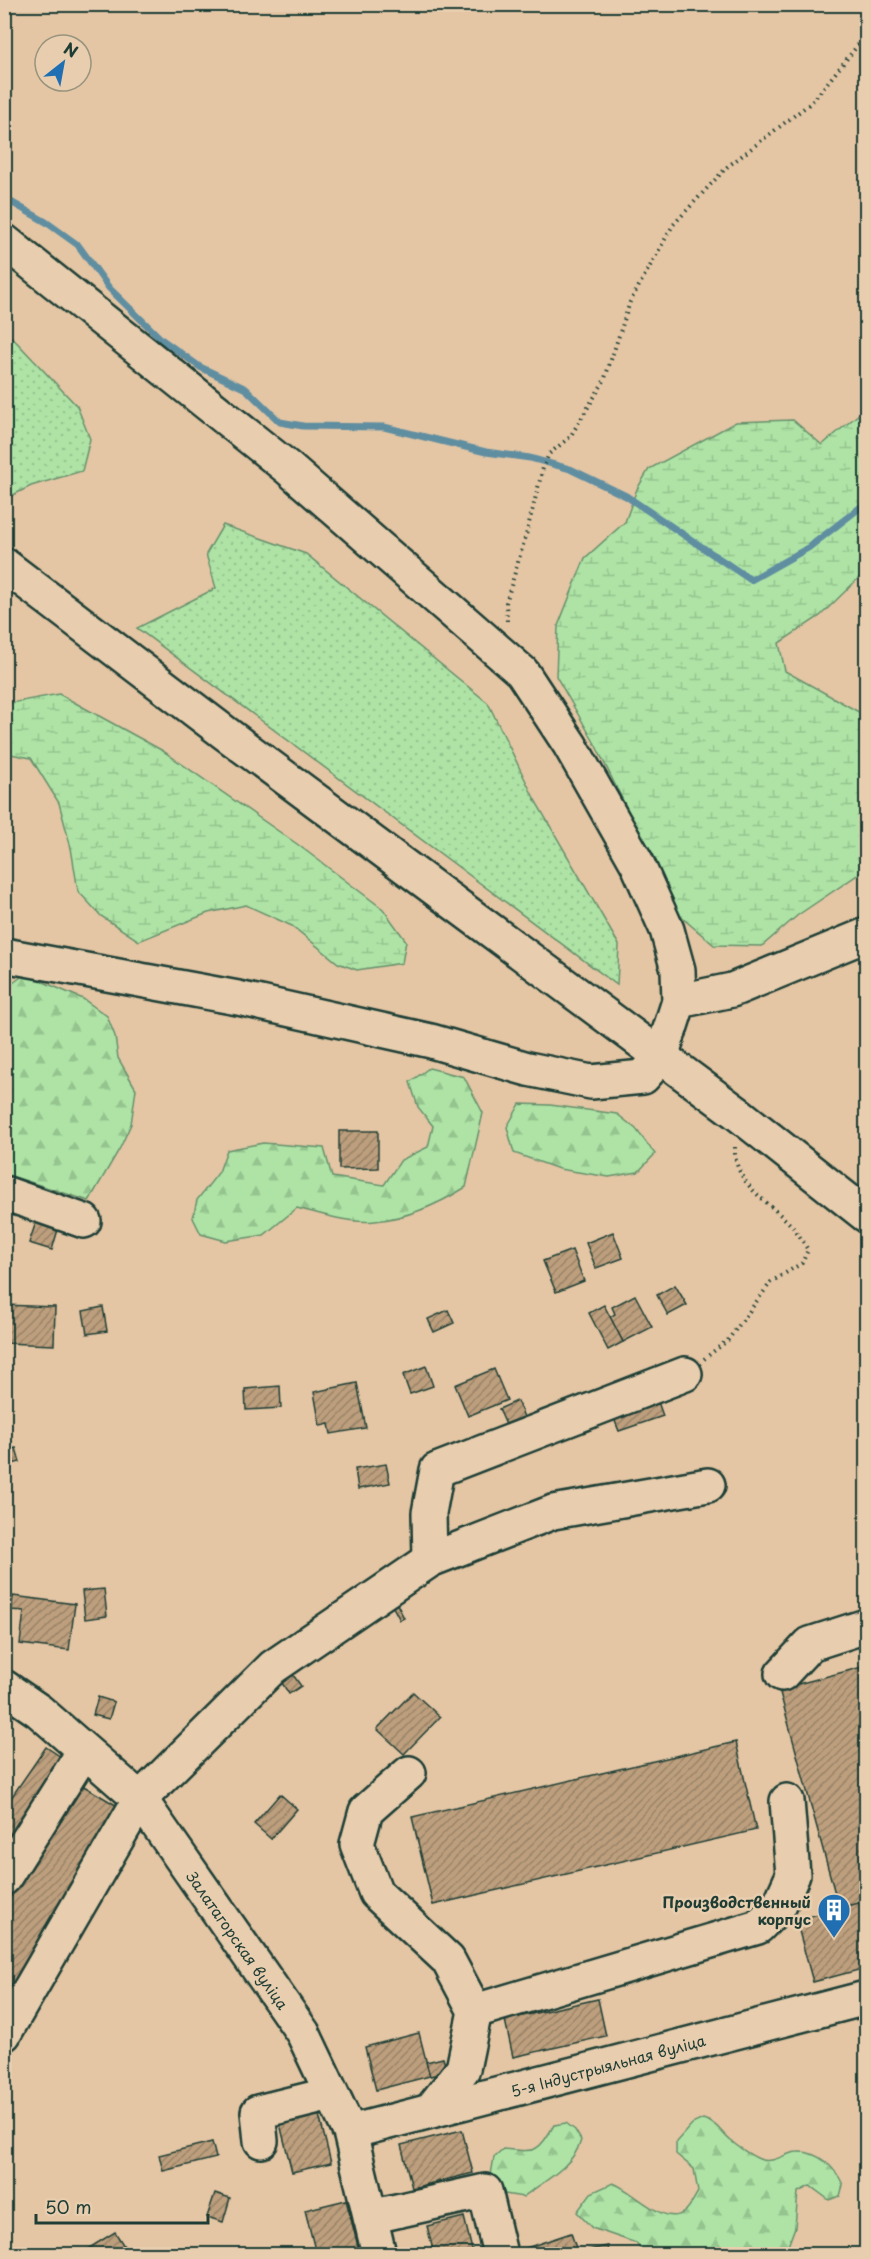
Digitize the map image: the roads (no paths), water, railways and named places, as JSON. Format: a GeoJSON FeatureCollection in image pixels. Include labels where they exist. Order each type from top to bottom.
{"type":"FeatureCollection","features":[{"type":"Feature","properties":{"kind":"street"},"geometry":{"type":"LineString","coordinates":[[4,241],[288,468],[522,672],[570,745],[637,863],[667,930],[678,970],[679,1001],[661,1057],[643,1077],[591,1082],[528,1069],[431,1041],[238,998],[4,954]]}},
{"type":"Feature","properties":{"kind":"street"},"geometry":{"type":"LineString","coordinates":[[4,565],[737,1113],[867,1215]]}},
{"type":"Feature","properties":{"kind":"street"},"geometry":{"type":"LineString","coordinates":[[679,1001],[732,990],[867,935]]}},
{"type":"Feature","properties":{"kind":"street"},"geometry":{"type":"LineString","coordinates":[[4,1192],[84,1221]]}},
{"type":"Feature","properties":{"kind":"street"},"geometry":{"type":"LineString","coordinates":[[430,1560],[429,1514],[437,1470],[686,1374]]}},
{"type":"Feature","properties":{"kind":"street"},"geometry":{"type":"LineString","coordinates":[[4,2034],[140,1799],[273,1667],[430,1560],[554,1512],[708,1485]]}},
{"type":"Feature","properties":{"kind":"street"},"geometry":{"type":"LineString","coordinates":[[782,1674],[810,1644],[867,1626]]}},
{"type":"Feature","properties":{"kind":"street","name":"Залатагорская вуліца"},"geometry":{"type":"LineString","coordinates":[[4,1687],[39,1711],[140,1799],[303,2032],[350,2132],[379,2254]]}},
{"type":"Feature","properties":{"kind":"street"},"geometry":{"type":"LineString","coordinates":[[4,1878],[84,1751]]}},
{"type":"Feature","properties":{"kind":"street"},"geometry":{"type":"LineString","coordinates":[[408,1773],[366,1811],[357,1844],[376,1893],[448,1960],[475,2011],[463,2069],[430,2111]]}},
{"type":"Feature","properties":{"kind":"street"},"geometry":{"type":"LineString","coordinates":[[475,2011],[758,1927],[779,1906],[793,1875],[787,1801]]}},
{"type":"Feature","properties":{"kind":"street","name":"5-я Індустрыяльная вуліца"},"geometry":{"type":"LineString","coordinates":[[350,2132],[867,1998]]}},
{"type":"Feature","properties":{"kind":"street"},"geometry":{"type":"LineString","coordinates":[[261,2141],[258,2112],[331,2094]]}},
{"type":"Feature","properties":{"kind":"street"},"geometry":{"type":"LineString","coordinates":[[370,2217],[485,2191],[500,2254]]}},
{"type":"Feature","properties":{"kind":"waterway"},"geometry":{"type":"LineString","coordinates":[[4,198],[46,222],[78,245],[109,288],[161,339],[200,367],[246,389],[280,422],[303,426],[384,427],[486,452],[530,458],[570,469],[626,496],[751,580],[808,548],[866,503]]}},
{"type":"Feature","properties":{"kind":"place","name":"Производственный корпус"},"geometry":{"type":"Point","coordinates":[834,1939]}}]}
